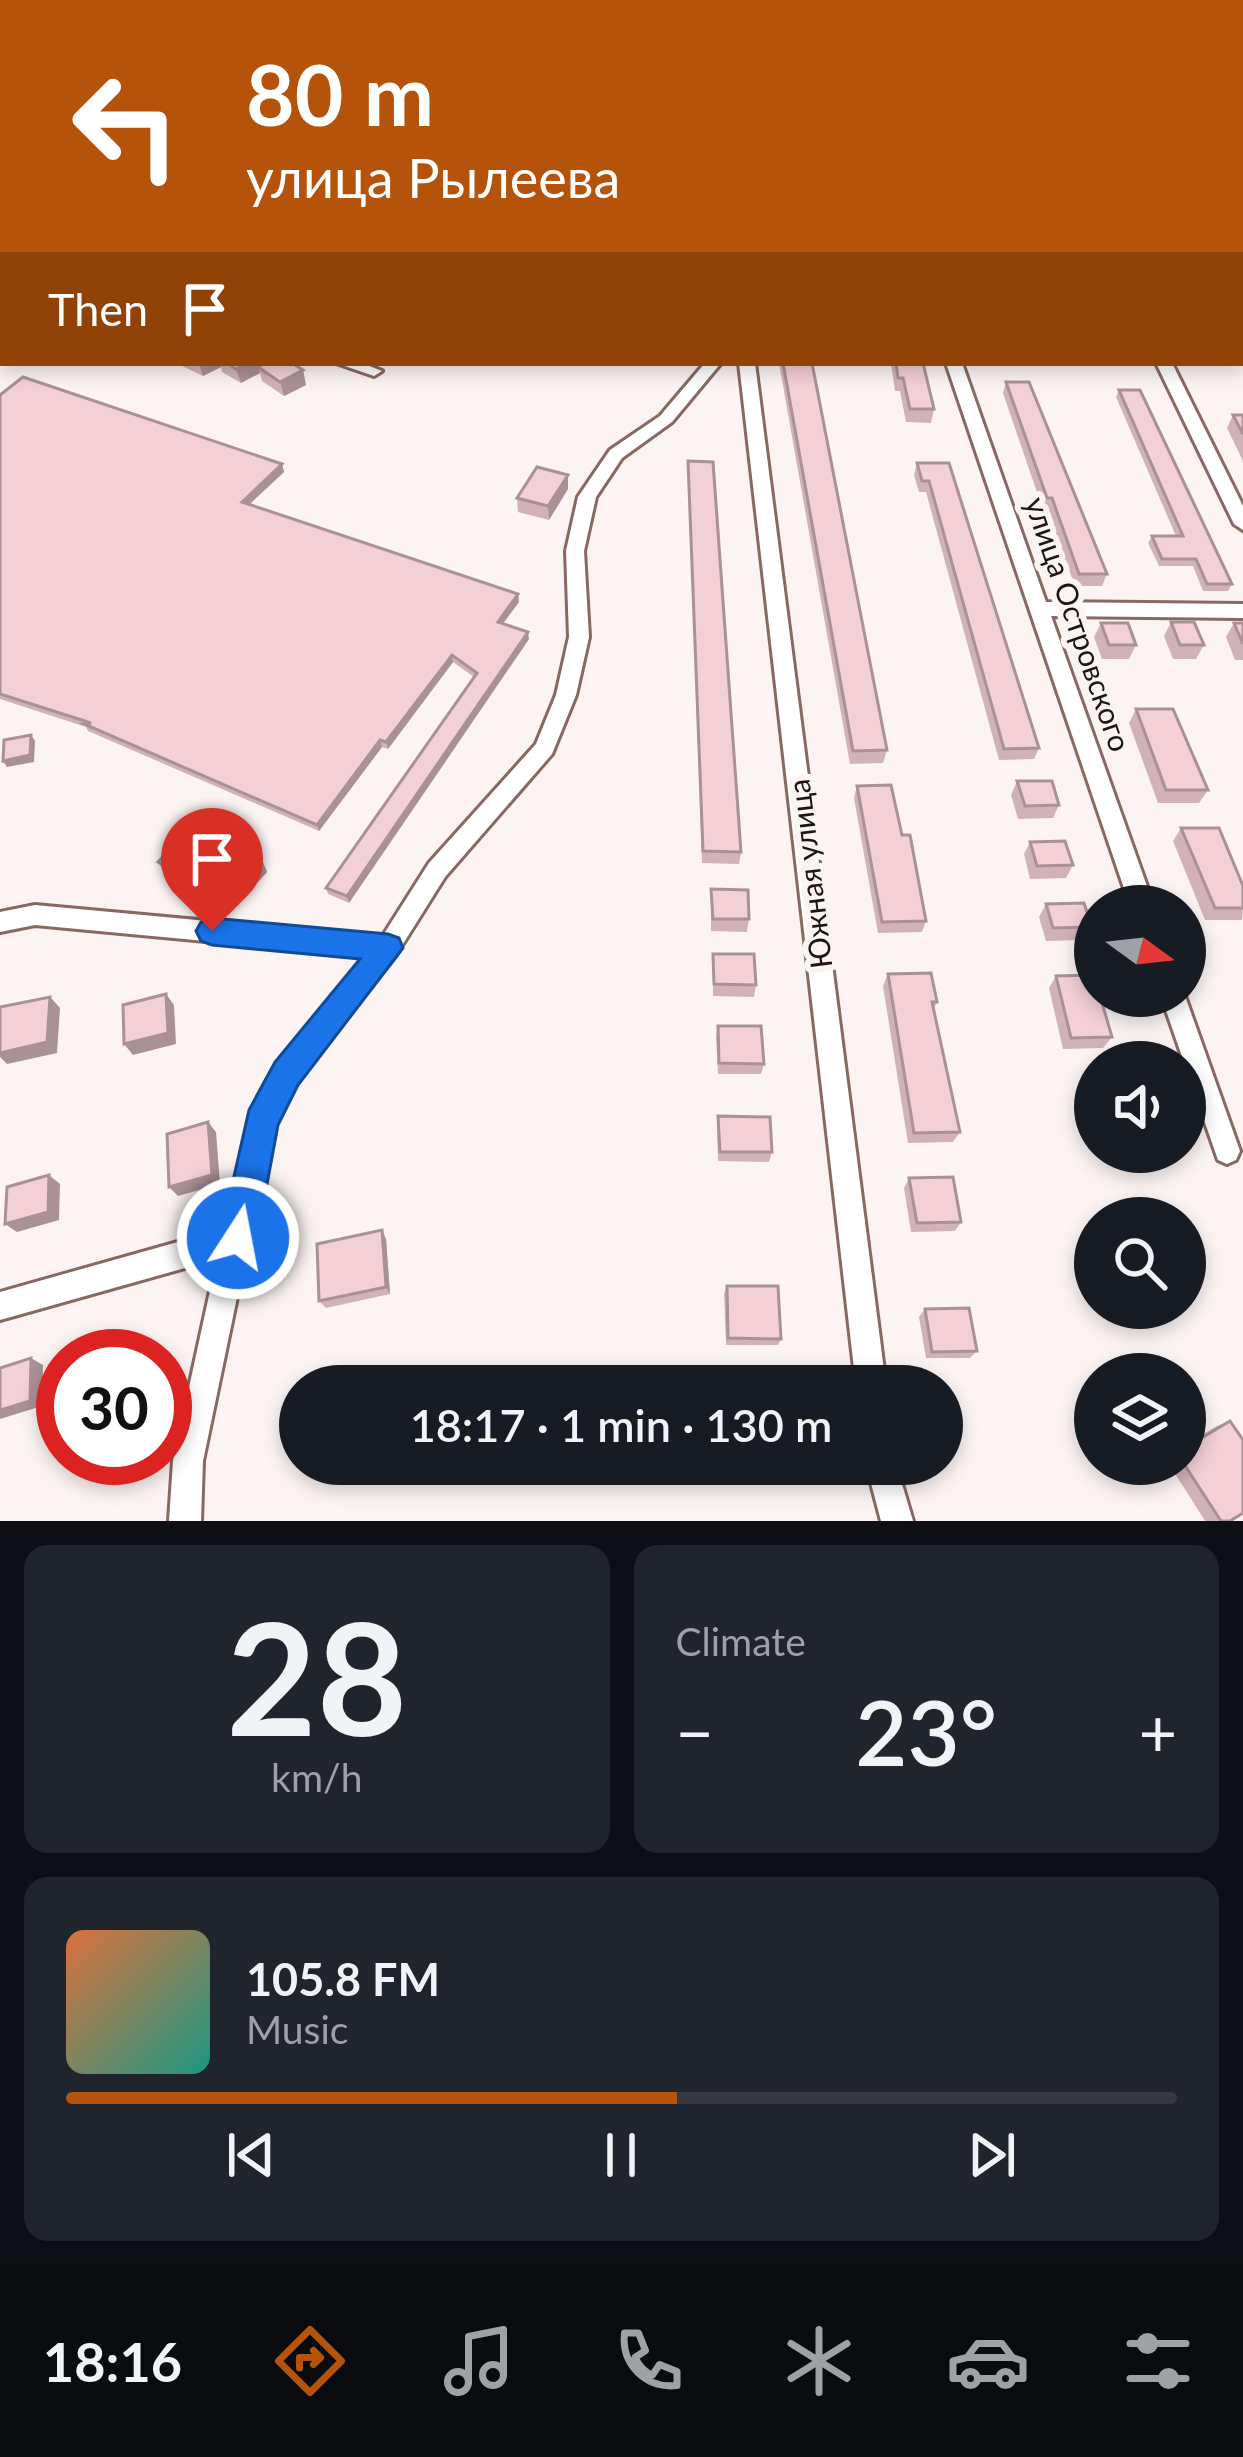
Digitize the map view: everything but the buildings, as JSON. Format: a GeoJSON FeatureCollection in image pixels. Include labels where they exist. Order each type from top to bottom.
{"type":"FeatureCollection","features":[{"type":"Feature","properties":{"kind":"street"},"geometry":{"type":"LineString","coordinates":[[355,366],[374,371]]}},
{"type":"Feature","properties":{"kind":"street"},"geometry":{"type":"LineString","coordinates":[[185,1521],[188,1461],[261,1121],[287,1073],[388,948],[437,870],[545,748],[566,695],[579,637],[575,551],[586,496],[616,454],[666,419],[710,366]]}},
{"type":"Feature","properties":{"kind":"street","name":"Южная улица"},"geometry":{"type":"LineString","coordinates":[[746,366],[869,1365]]}},
{"type":"Feature","properties":{"kind":"street","name":"улица Островского"},"geometry":{"type":"LineString","coordinates":[[955,366],[1135,885]]}},
{"type":"Feature","properties":{"kind":"street"},"geometry":{"type":"LineString","coordinates":[[1165,366],[1243,524]]}},
{"type":"Feature","properties":{"kind":"street"},"geometry":{"type":"LineString","coordinates":[[1039,609],[1243,611]]}},
{"type":"Feature","properties":{"kind":"street"},"geometry":{"type":"LineString","coordinates":[[0,922],[35,915],[388,948]]}},
{"type":"Feature","properties":{"kind":"street"},"geometry":{"type":"LineString","coordinates":[[1180,1017],[1227,1151]]}},
{"type":"Feature","properties":{"kind":"street"},"geometry":{"type":"LineString","coordinates":[[0,1306],[238,1238]]}},
{"type":"Feature","properties":{"kind":"street"},"geometry":{"type":"LineString","coordinates":[[884,1485],[898,1521]]}},
{"type":"Feature","properties":{"kind":"route"},"geometry":{"type":"LineString","coordinates":[[212,931],[388,948],[287,1073],[261,1121],[238,1238]]}}]}
